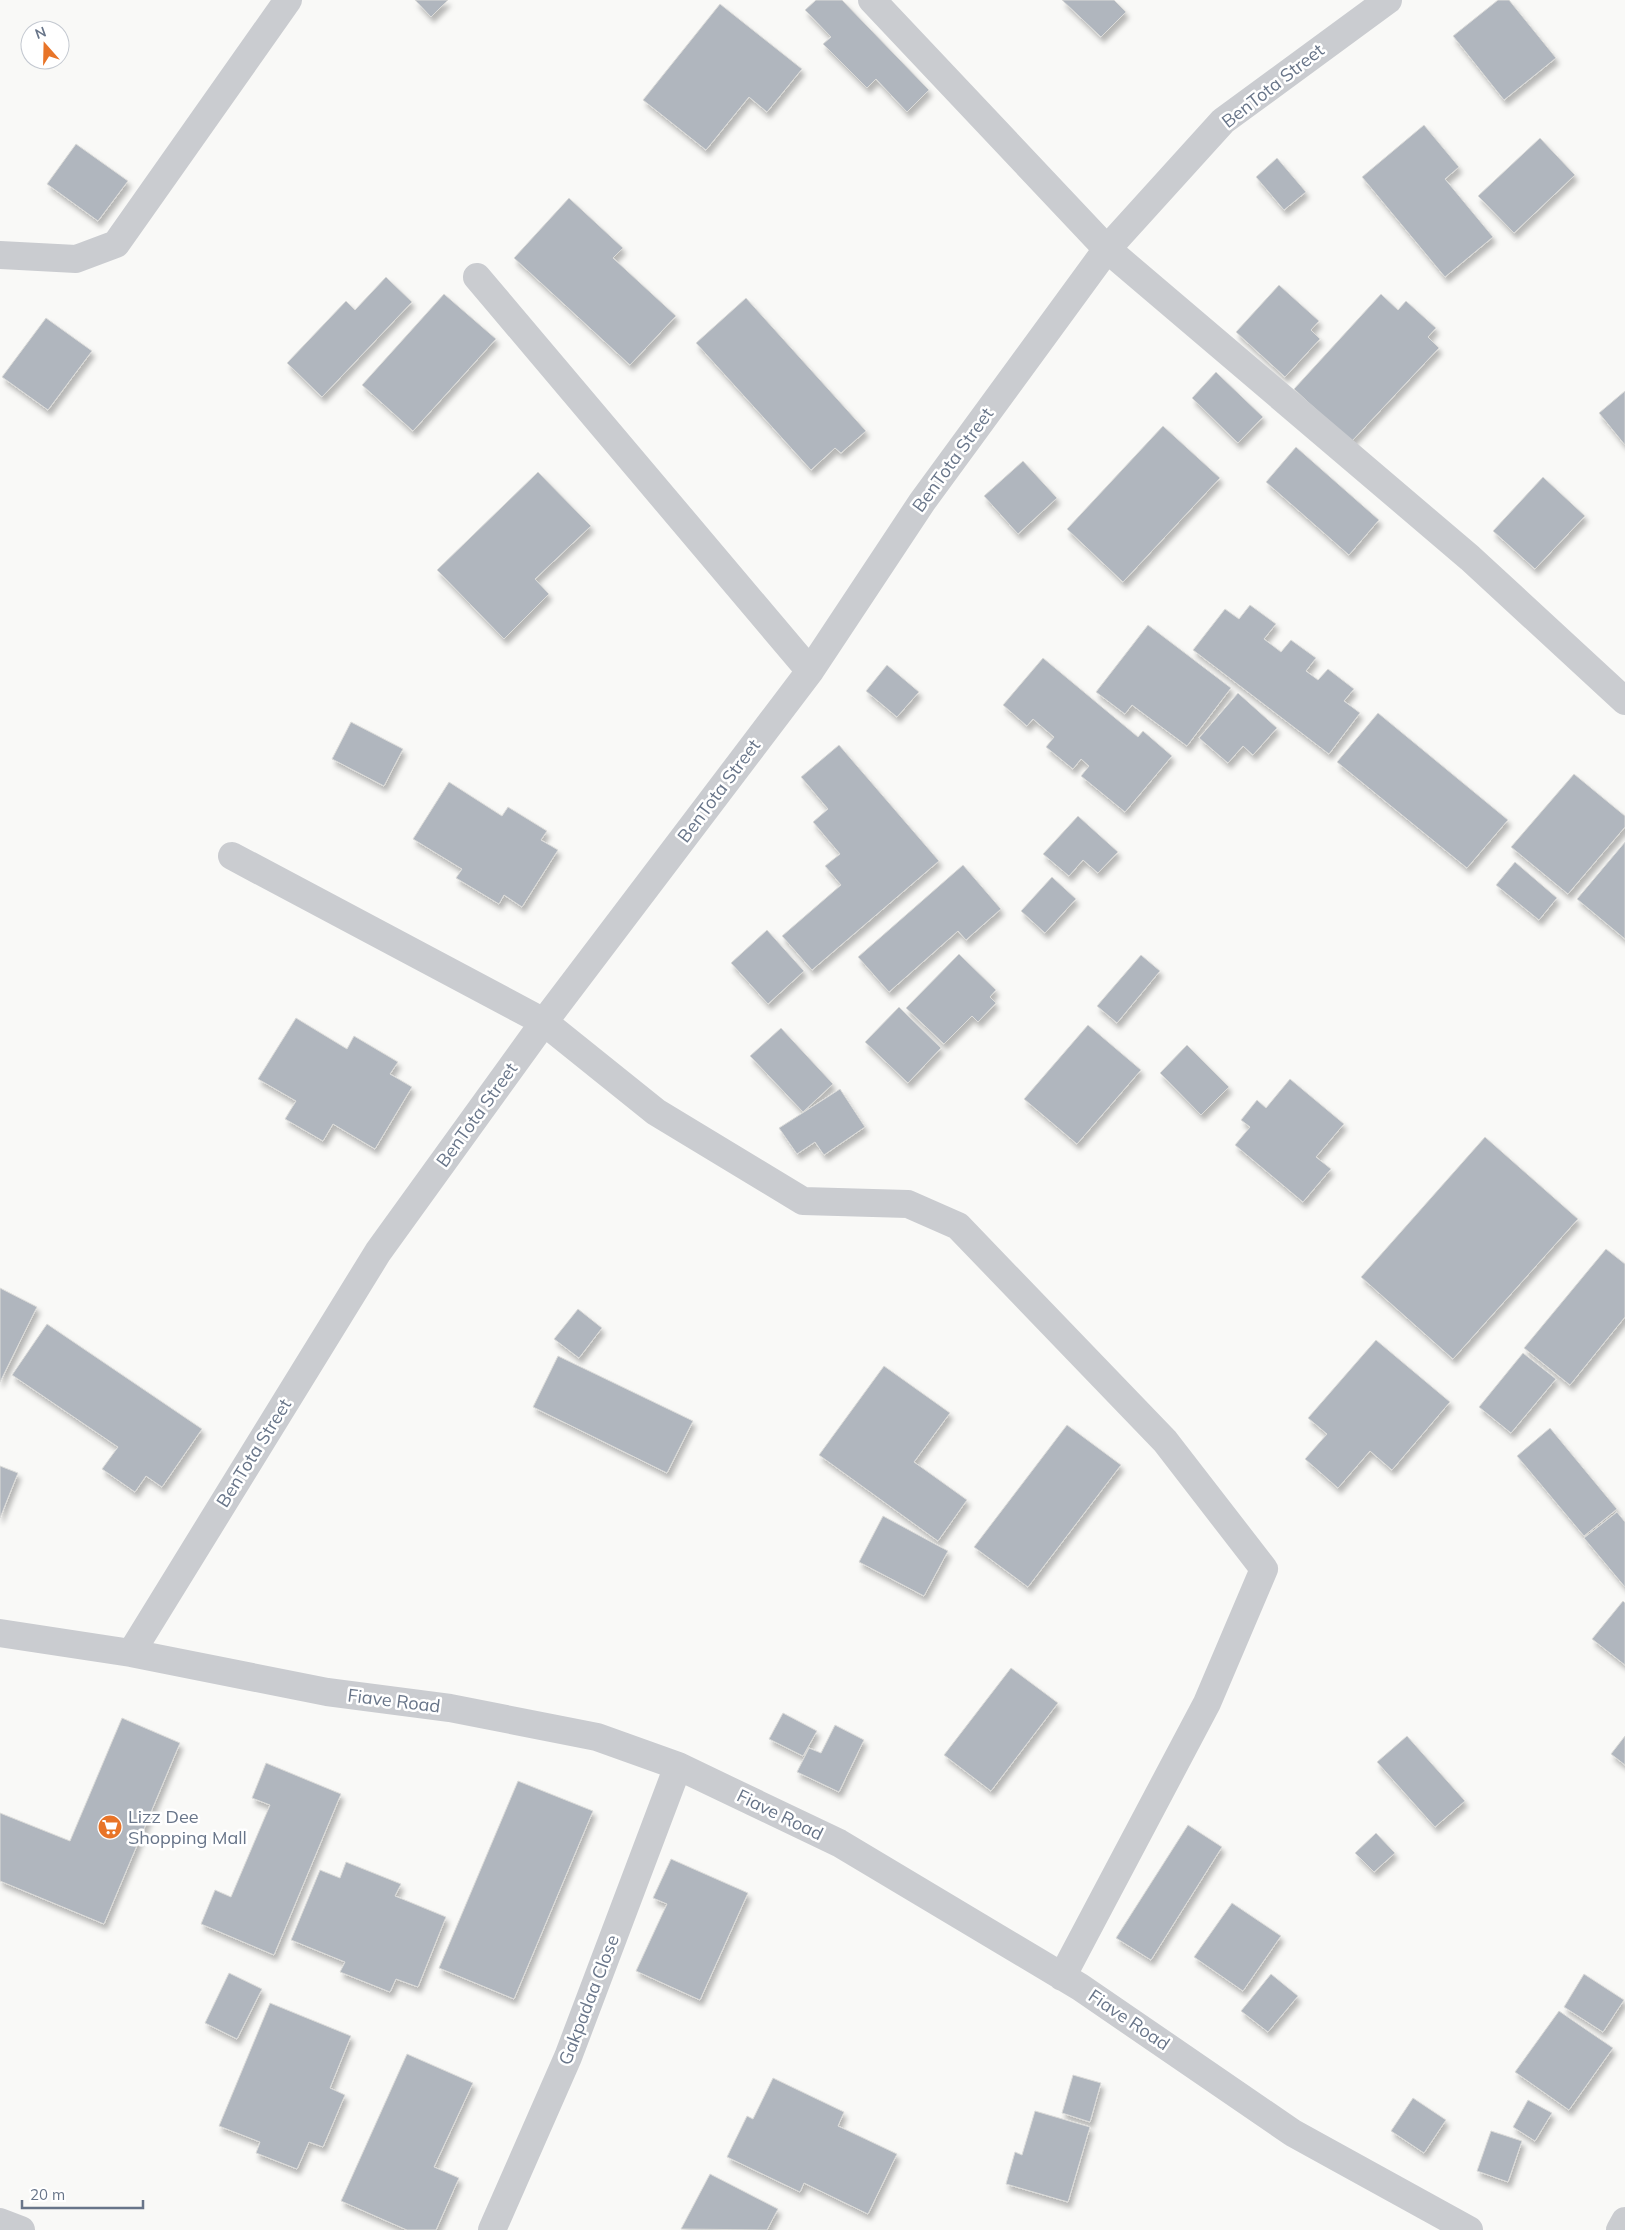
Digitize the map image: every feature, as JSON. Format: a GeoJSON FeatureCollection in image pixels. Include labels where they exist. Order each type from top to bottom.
{"type":"FeatureCollection","features":[{"type":"Feature","properties":{"kind":"street"},"geometry":{"type":"LineString","coordinates":[[0,255],[76,259],[116,244],[288,0]]}},
{"type":"Feature","properties":{"kind":"street"},"geometry":{"type":"LineString","coordinates":[[872,0],[1107,250],[1470,558],[1625,701]]}},
{"type":"Feature","properties":{"kind":"street","name":"BenTota Street"},"geometry":{"type":"LineString","coordinates":[[131,1653],[378,1252],[544,1022],[810,671],[922,502],[1107,250],[1223,121],[1388,0]]}},
{"type":"Feature","properties":{"kind":"street"},"geometry":{"type":"LineString","coordinates":[[477,277],[810,671]]}},
{"type":"Feature","properties":{"kind":"street"},"geometry":{"type":"LineString","coordinates":[[232,856],[544,1022],[656,1112],[803,1200],[908,1204],[958,1226],[1165,1441],[1264,1569],[1207,1704],[1062,1977]]}},
{"type":"Feature","properties":{"kind":"street","name":"Fiave Road"},"geometry":{"type":"LineString","coordinates":[[0,1633],[131,1653],[327,1692],[450,1708],[596,1737],[678,1766],[839,1843],[1080,1987],[1293,2132],[1469,2230]]}},
{"type":"Feature","properties":{"kind":"street","name":"Gakpadaa Close"},"geometry":{"type":"LineString","coordinates":[[492,2230],[568,2057],[678,1766]]}},
{"type":"Feature","properties":{"kind":"street"},"geometry":{"type":"LineString","coordinates":[[1620,2230],[1625,2221]]}},
{"type":"Feature","properties":{"kind":"street"},"geometry":{"type":"LineString","coordinates":[[0,2222],[21,2230]]}},
{"type":"Feature","properties":{"kind":"building"},"geometry":{"type":"Polygon","coordinates":[[[415,0],[448,0],[431,17],[415,0]]]}},
{"type":"Feature","properties":{"kind":"building"},"geometry":{"type":"Polygon","coordinates":[[[816,0],[842,0],[929,90],[907,112],[876,79],[867,88],[823,44],[831,37],[805,10],[816,0]]]}},
{"type":"Feature","properties":{"kind":"building"},"geometry":{"type":"Polygon","coordinates":[[[1062,0],[1114,0],[1126,12],[1101,37],[1062,0]]]}},
{"type":"Feature","properties":{"kind":"building"},"geometry":{"type":"Polygon","coordinates":[[[1498,0],[1509,0],[1556,58],[1504,100],[1453,36],[1498,0]]]}},
{"type":"Feature","properties":{"kind":"building"},"geometry":{"type":"Polygon","coordinates":[[[720,4],[802,69],[767,112],[749,97],[706,150],[643,100],[720,4]]]}},
{"type":"Feature","properties":{"kind":"building"},"geometry":{"type":"Polygon","coordinates":[[[1424,125],[1459,167],[1445,179],[1493,237],[1445,277],[1362,177],[1424,125]]]}},
{"type":"Feature","properties":{"kind":"building"},"geometry":{"type":"Polygon","coordinates":[[[1540,138],[1575,175],[1514,233],[1478,196],[1540,138]]]}},
{"type":"Feature","properties":{"kind":"building"},"geometry":{"type":"Polygon","coordinates":[[[76,144],[128,181],[98,221],[47,184],[76,144]]]}},
{"type":"Feature","properties":{"kind":"building"},"geometry":{"type":"Polygon","coordinates":[[[1277,158],[1306,192],[1284,210],[1256,177],[1277,158]]]}},
{"type":"Feature","properties":{"kind":"building"},"geometry":{"type":"Polygon","coordinates":[[[569,198],[623,248],[613,258],[676,316],[630,365],[514,258],[569,198]]]}},
{"type":"Feature","properties":{"kind":"building"},"geometry":{"type":"Polygon","coordinates":[[[386,277],[412,302],[322,397],[287,363],[346,301],[355,310],[386,277]]]}},
{"type":"Feature","properties":{"kind":"building"},"geometry":{"type":"Polygon","coordinates":[[[1279,285],[1319,321],[1311,330],[1320,339],[1285,377],[1236,332],[1279,285]]]}},
{"type":"Feature","properties":{"kind":"building"},"geometry":{"type":"Polygon","coordinates":[[[444,294],[496,339],[413,431],[362,385],[444,294]]]}},
{"type":"Feature","properties":{"kind":"building"},"geometry":{"type":"Polygon","coordinates":[[[1381,294],[1398,310],[1406,301],[1436,328],[1428,337],[1439,348],[1351,442],[1294,389],[1381,294]]]}},
{"type":"Feature","properties":{"kind":"building"},"geometry":{"type":"Polygon","coordinates":[[[746,298],[866,431],[841,453],[835,448],[811,470],[696,343],[746,298]]]}},
{"type":"Feature","properties":{"kind":"building"},"geometry":{"type":"Polygon","coordinates":[[[46,318],[92,351],[48,410],[2,377],[46,318]]]}},
{"type":"Feature","properties":{"kind":"building"},"geometry":{"type":"Polygon","coordinates":[[[1216,372],[1263,417],[1238,443],[1192,398],[1216,372]]]}},
{"type":"Feature","properties":{"kind":"building"},"geometry":{"type":"Polygon","coordinates":[[[1625,391],[1625,445],[1599,413],[1625,391]]]}},
{"type":"Feature","properties":{"kind":"building"},"geometry":{"type":"Polygon","coordinates":[[[1163,426],[1220,478],[1123,582],[1067,529],[1163,426]]]}},
{"type":"Feature","properties":{"kind":"building"},"geometry":{"type":"Polygon","coordinates":[[[1296,447],[1379,520],[1349,555],[1266,482],[1296,447]]]}},
{"type":"Feature","properties":{"kind":"building"},"geometry":{"type":"Polygon","coordinates":[[[1023,461],[1057,498],[1018,534],[984,496],[1023,461]]]}},
{"type":"Feature","properties":{"kind":"building"},"geometry":{"type":"Polygon","coordinates":[[[538,472],[591,526],[535,579],[549,594],[504,639],[437,570],[538,472]]]}},
{"type":"Feature","properties":{"kind":"building"},"geometry":{"type":"Polygon","coordinates":[[[1543,477],[1585,516],[1535,569],[1493,531],[1543,477]]]}},
{"type":"Feature","properties":{"kind":"building"},"geometry":{"type":"Polygon","coordinates":[[[1250,605],[1276,624],[1264,639],[1281,652],[1291,640],[1316,658],[1306,671],[1318,680],[1328,669],[1354,689],[1344,701],[1360,713],[1329,754],[1193,650],[1225,609],[1239,619],[1250,605]]]}},
{"type":"Feature","properties":{"kind":"building"},"geometry":{"type":"Polygon","coordinates":[[[1148,625],[1231,688],[1187,746],[1132,705],[1125,714],[1096,692],[1148,625]]]}},
{"type":"Feature","properties":{"kind":"building"},"geometry":{"type":"Polygon","coordinates":[[[1043,658],[1138,737],[1143,731],[1172,756],[1125,812],[1081,776],[1089,766],[1081,759],[1073,769],[1046,747],[1054,737],[1033,719],[1027,726],[1003,705],[1043,658]]]}},
{"type":"Feature","properties":{"kind":"building"},"geometry":{"type":"Polygon","coordinates":[[[887,665],[919,692],[897,717],[866,691],[887,665]]]}},
{"type":"Feature","properties":{"kind":"building"},"geometry":{"type":"Polygon","coordinates":[[[1238,693],[1277,728],[1253,755],[1243,746],[1228,763],[1199,738],[1238,693]]]}},
{"type":"Feature","properties":{"kind":"building"},"geometry":{"type":"Polygon","coordinates":[[[1378,713],[1508,820],[1467,868],[1337,762],[1378,713]]]}},
{"type":"Feature","properties":{"kind":"building"},"geometry":{"type":"Polygon","coordinates":[[[351,722],[403,749],[384,786],[332,759],[351,722]]]}},
{"type":"Feature","properties":{"kind":"building"},"geometry":{"type":"Polygon","coordinates":[[[839,745],[939,861],[812,970],[782,936],[841,885],[825,866],[840,854],[813,822],[828,809],[801,777],[839,745]]]}},
{"type":"Feature","properties":{"kind":"building"},"geometry":{"type":"Polygon","coordinates":[[[1574,774],[1625,816],[1625,827],[1568,894],[1511,847],[1574,774]]]}},
{"type":"Feature","properties":{"kind":"building"},"geometry":{"type":"Polygon","coordinates":[[[449,782],[502,816],[508,807],[547,831],[541,840],[558,850],[522,907],[504,895],[499,904],[456,878],[462,869],[413,839],[449,782]]]}},
{"type":"Feature","properties":{"kind":"building"},"geometry":{"type":"Polygon","coordinates":[[[1078,816],[1118,852],[1098,873],[1083,860],[1069,876],[1043,854],[1078,816]]]}},
{"type":"Feature","properties":{"kind":"building"},"geometry":{"type":"Polygon","coordinates":[[[1625,842],[1625,939],[1577,899],[1625,842]]]}},
{"type":"Feature","properties":{"kind":"building"},"geometry":{"type":"Polygon","coordinates":[[[1515,862],[1557,898],[1539,920],[1496,885],[1515,862]]]}},
{"type":"Feature","properties":{"kind":"building"},"geometry":{"type":"Polygon","coordinates":[[[963,865],[1001,909],[966,940],[958,931],[889,992],[858,957],[963,865]]]}},
{"type":"Feature","properties":{"kind":"building"},"geometry":{"type":"Polygon","coordinates":[[[1052,877],[1076,899],[1045,933],[1021,911],[1052,877]]]}},
{"type":"Feature","properties":{"kind":"building"},"geometry":{"type":"Polygon","coordinates":[[[767,930],[804,971],[768,1004],[731,963],[767,930]]]}},
{"type":"Feature","properties":{"kind":"building"},"geometry":{"type":"Polygon","coordinates":[[[959,954],[996,990],[990,997],[996,1003],[978,1022],[972,1016],[944,1044],[906,1008],[959,954]]]}},
{"type":"Feature","properties":{"kind":"building"},"geometry":{"type":"Polygon","coordinates":[[[1141,955],[1160,971],[1117,1023],[1097,1006],[1141,955]]]}},
{"type":"Feature","properties":{"kind":"building"},"geometry":{"type":"Polygon","coordinates":[[[899,1007],[941,1048],[908,1083],[865,1042],[899,1007]]]}},
{"type":"Feature","properties":{"kind":"building"},"geometry":{"type":"Polygon","coordinates":[[[296,1018],[347,1049],[354,1036],[398,1062],[390,1074],[412,1087],[375,1149],[333,1124],[323,1141],[285,1119],[296,1101],[258,1079],[296,1018]]]}},
{"type":"Feature","properties":{"kind":"building"},"geometry":{"type":"Polygon","coordinates":[[[1088,1025],[1141,1070],[1077,1144],[1024,1099],[1088,1025]]]}},
{"type":"Feature","properties":{"kind":"building"},"geometry":{"type":"Polygon","coordinates":[[[781,1028],[833,1084],[803,1112],[750,1056],[781,1028]]]}},
{"type":"Feature","properties":{"kind":"building"},"geometry":{"type":"Polygon","coordinates":[[[1187,1045],[1229,1087],[1201,1115],[1160,1073],[1187,1045]]]}},
{"type":"Feature","properties":{"kind":"building"},"geometry":{"type":"Polygon","coordinates":[[[1290,1079],[1344,1124],[1316,1157],[1331,1169],[1303,1202],[1235,1145],[1250,1127],[1241,1120],[1257,1100],[1266,1108],[1290,1079]]]}},
{"type":"Feature","properties":{"kind":"building"},"geometry":{"type":"Polygon","coordinates":[[[840,1089],[865,1127],[824,1155],[815,1142],[797,1154],[779,1128],[840,1089]]]}},
{"type":"Feature","properties":{"kind":"building"},"geometry":{"type":"Polygon","coordinates":[[[1485,1137],[1578,1219],[1453,1359],[1361,1277],[1485,1137]]]}},
{"type":"Feature","properties":{"kind":"building"},"geometry":{"type":"Polygon","coordinates":[[[1606,1249],[1625,1264],[1625,1317],[1570,1385],[1524,1348],[1606,1249]]]}},
{"type":"Feature","properties":{"kind":"building"},"geometry":{"type":"Polygon","coordinates":[[[0,1288],[37,1307],[0,1382],[0,1288]]]}},
{"type":"Feature","properties":{"kind":"building"},"geometry":{"type":"Polygon","coordinates":[[[578,1309],[602,1328],[579,1358],[554,1339],[578,1309]]]}},
{"type":"Feature","properties":{"kind":"building"},"geometry":{"type":"Polygon","coordinates":[[[47,1324],[202,1429],[162,1487],[146,1476],[135,1492],[102,1469],[118,1447],[12,1375],[47,1324]]]}},
{"type":"Feature","properties":{"kind":"building"},"geometry":{"type":"Polygon","coordinates":[[[1376,1340],[1450,1402],[1392,1470],[1370,1451],[1338,1488],[1305,1459],[1327,1434],[1308,1418],[1376,1340]]]}},
{"type":"Feature","properties":{"kind":"building"},"geometry":{"type":"Polygon","coordinates":[[[1523,1353],[1556,1379],[1511,1433],[1479,1407],[1523,1353]]]}},
{"type":"Feature","properties":{"kind":"building"},"geometry":{"type":"Polygon","coordinates":[[[558,1356],[693,1421],[667,1473],[533,1407],[558,1356]]]}},
{"type":"Feature","properties":{"kind":"building"},"geometry":{"type":"Polygon","coordinates":[[[884,1366],[950,1413],[914,1462],[967,1500],[938,1541],[819,1455],[884,1366]]]}},
{"type":"Feature","properties":{"kind":"building"},"geometry":{"type":"Polygon","coordinates":[[[1067,1425],[1121,1465],[1028,1587],[974,1547],[1067,1425]]]}},
{"type":"Feature","properties":{"kind":"building"},"geometry":{"type":"Polygon","coordinates":[[[1550,1428],[1617,1509],[1584,1536],[1517,1456],[1550,1428]]]}},
{"type":"Feature","properties":{"kind":"building"},"geometry":{"type":"Polygon","coordinates":[[[0,1466],[18,1473],[0,1518],[0,1466]]]}},
{"type":"Feature","properties":{"kind":"building"},"geometry":{"type":"Polygon","coordinates":[[[1617,1512],[1625,1522],[1625,1587],[1584,1538],[1617,1512]]]}},
{"type":"Feature","properties":{"kind":"building"},"geometry":{"type":"Polygon","coordinates":[[[883,1516],[948,1551],[924,1596],[859,1562],[883,1516]]]}},
{"type":"Feature","properties":{"kind":"building"},"geometry":{"type":"Polygon","coordinates":[[[1623,1601],[1625,1603],[1625,1665],[1592,1639],[1623,1601]]]}},
{"type":"Feature","properties":{"kind":"building"},"geometry":{"type":"Polygon","coordinates":[[[1011,1668],[1058,1703],[991,1791],[944,1755],[1011,1668]]]}},
{"type":"Feature","properties":{"kind":"building"},"geometry":{"type":"Polygon","coordinates":[[[783,1713],[817,1731],[803,1756],[769,1739],[783,1713]]]}},
{"type":"Feature","properties":{"kind":"building","name":"Lizz Dee Shopping Mall"},"geometry":{"type":"Polygon","coordinates":[[[122,1718],[180,1743],[104,1924],[0,1881],[0,1813],[70,1841],[122,1718]]]}},
{"type":"Feature","properties":{"kind":"building"},"geometry":{"type":"Polygon","coordinates":[[[835,1725],[864,1740],[839,1792],[797,1772],[809,1748],[821,1753],[835,1725]]]}},
{"type":"Feature","properties":{"kind":"building"},"geometry":{"type":"Polygon","coordinates":[[[1407,1736],[1465,1801],[1435,1827],[1377,1762],[1407,1736]]]}},
{"type":"Feature","properties":{"kind":"building"},"geometry":{"type":"Polygon","coordinates":[[[1625,1736],[1625,1765],[1611,1754],[1625,1736]]]}},
{"type":"Feature","properties":{"kind":"building"},"geometry":{"type":"Polygon","coordinates":[[[266,1763],[341,1794],[274,1955],[201,1924],[215,1890],[231,1897],[270,1805],[252,1798],[266,1763]]]}},
{"type":"Feature","properties":{"kind":"building"},"geometry":{"type":"Polygon","coordinates":[[[518,1781],[593,1811],[514,1999],[439,1968],[518,1781]]]}},
{"type":"Feature","properties":{"kind":"building"},"geometry":{"type":"Polygon","coordinates":[[[1188,1825],[1222,1847],[1151,1960],[1116,1938],[1188,1825]]]}},
{"type":"Feature","properties":{"kind":"building"},"geometry":{"type":"Polygon","coordinates":[[[1376,1833],[1395,1853],[1374,1872],[1355,1853],[1376,1833]]]}},
{"type":"Feature","properties":{"kind":"building"},"geometry":{"type":"Polygon","coordinates":[[[671,1859],[748,1893],[700,2000],[636,1971],[667,1904],[653,1898],[671,1859]]]}},
{"type":"Feature","properties":{"kind":"building"},"geometry":{"type":"Polygon","coordinates":[[[346,1862],[401,1884],[395,1896],[446,1917],[418,1987],[396,1979],[390,1992],[340,1972],[345,1962],[291,1940],[320,1870],[340,1878],[346,1862]]]}},
{"type":"Feature","properties":{"kind":"building"},"geometry":{"type":"Polygon","coordinates":[[[1232,1903],[1281,1936],[1243,1991],[1194,1957],[1232,1903]]]}},
{"type":"Feature","properties":{"kind":"building"},"geometry":{"type":"Polygon","coordinates":[[[229,1973],[262,1989],[237,2039],[205,2023],[229,1973]]]}},
{"type":"Feature","properties":{"kind":"building"},"geometry":{"type":"Polygon","coordinates":[[[1271,1974],[1298,1996],[1268,2032],[1241,2011],[1271,1974]]]}},
{"type":"Feature","properties":{"kind":"building"},"geometry":{"type":"Polygon","coordinates":[[[1584,1974],[1624,2000],[1603,2032],[1564,2007],[1584,1974]]]}},
{"type":"Feature","properties":{"kind":"building"},"geometry":{"type":"Polygon","coordinates":[[[270,2003],[351,2036],[330,2088],[345,2095],[323,2147],[309,2142],[297,2169],[256,2153],[260,2142],[219,2126],[270,2003]]]}},
{"type":"Feature","properties":{"kind":"building"},"geometry":{"type":"Polygon","coordinates":[[[1559,2011],[1613,2048],[1569,2110],[1515,2072],[1559,2011]]]}},
{"type":"Feature","properties":{"kind":"building"},"geometry":{"type":"Polygon","coordinates":[[[407,2054],[473,2083],[434,2167],[459,2178],[436,2230],[407,2230],[341,2201],[407,2054]]]}},
{"type":"Feature","properties":{"kind":"building"},"geometry":{"type":"Polygon","coordinates":[[[1073,2075],[1101,2083],[1090,2122],[1062,2113],[1073,2075]]]}},
{"type":"Feature","properties":{"kind":"building"},"geometry":{"type":"Polygon","coordinates":[[[773,2078],[844,2112],[838,2126],[897,2154],[868,2214],[804,2183],[800,2192],[727,2157],[747,2116],[753,2119],[773,2078]]]}},
{"type":"Feature","properties":{"kind":"building"},"geometry":{"type":"Polygon","coordinates":[[[1413,2098],[1446,2120],[1424,2153],[1391,2131],[1413,2098]]]}},
{"type":"Feature","properties":{"kind":"building"},"geometry":{"type":"Polygon","coordinates":[[[1528,2100],[1552,2113],[1535,2141],[1513,2127],[1528,2100]]]}},
{"type":"Feature","properties":{"kind":"building"},"geometry":{"type":"Polygon","coordinates":[[[1035,2111],[1090,2127],[1068,2202],[1006,2184],[1015,2152],[1022,2155],[1035,2111]]]}},
{"type":"Feature","properties":{"kind":"building"},"geometry":{"type":"Polygon","coordinates":[[[1491,2131],[1522,2141],[1508,2182],[1477,2171],[1491,2131]]]}},
{"type":"Feature","properties":{"kind":"building"},"geometry":{"type":"Polygon","coordinates":[[[710,2174],[778,2209],[767,2230],[681,2229],[710,2174]]]}},
{"type":"Feature","properties":{"kind":"place","name":"Lizz Dee Shopping Mall"},"geometry":{"type":"Point","coordinates":[110,1827]}}]}
